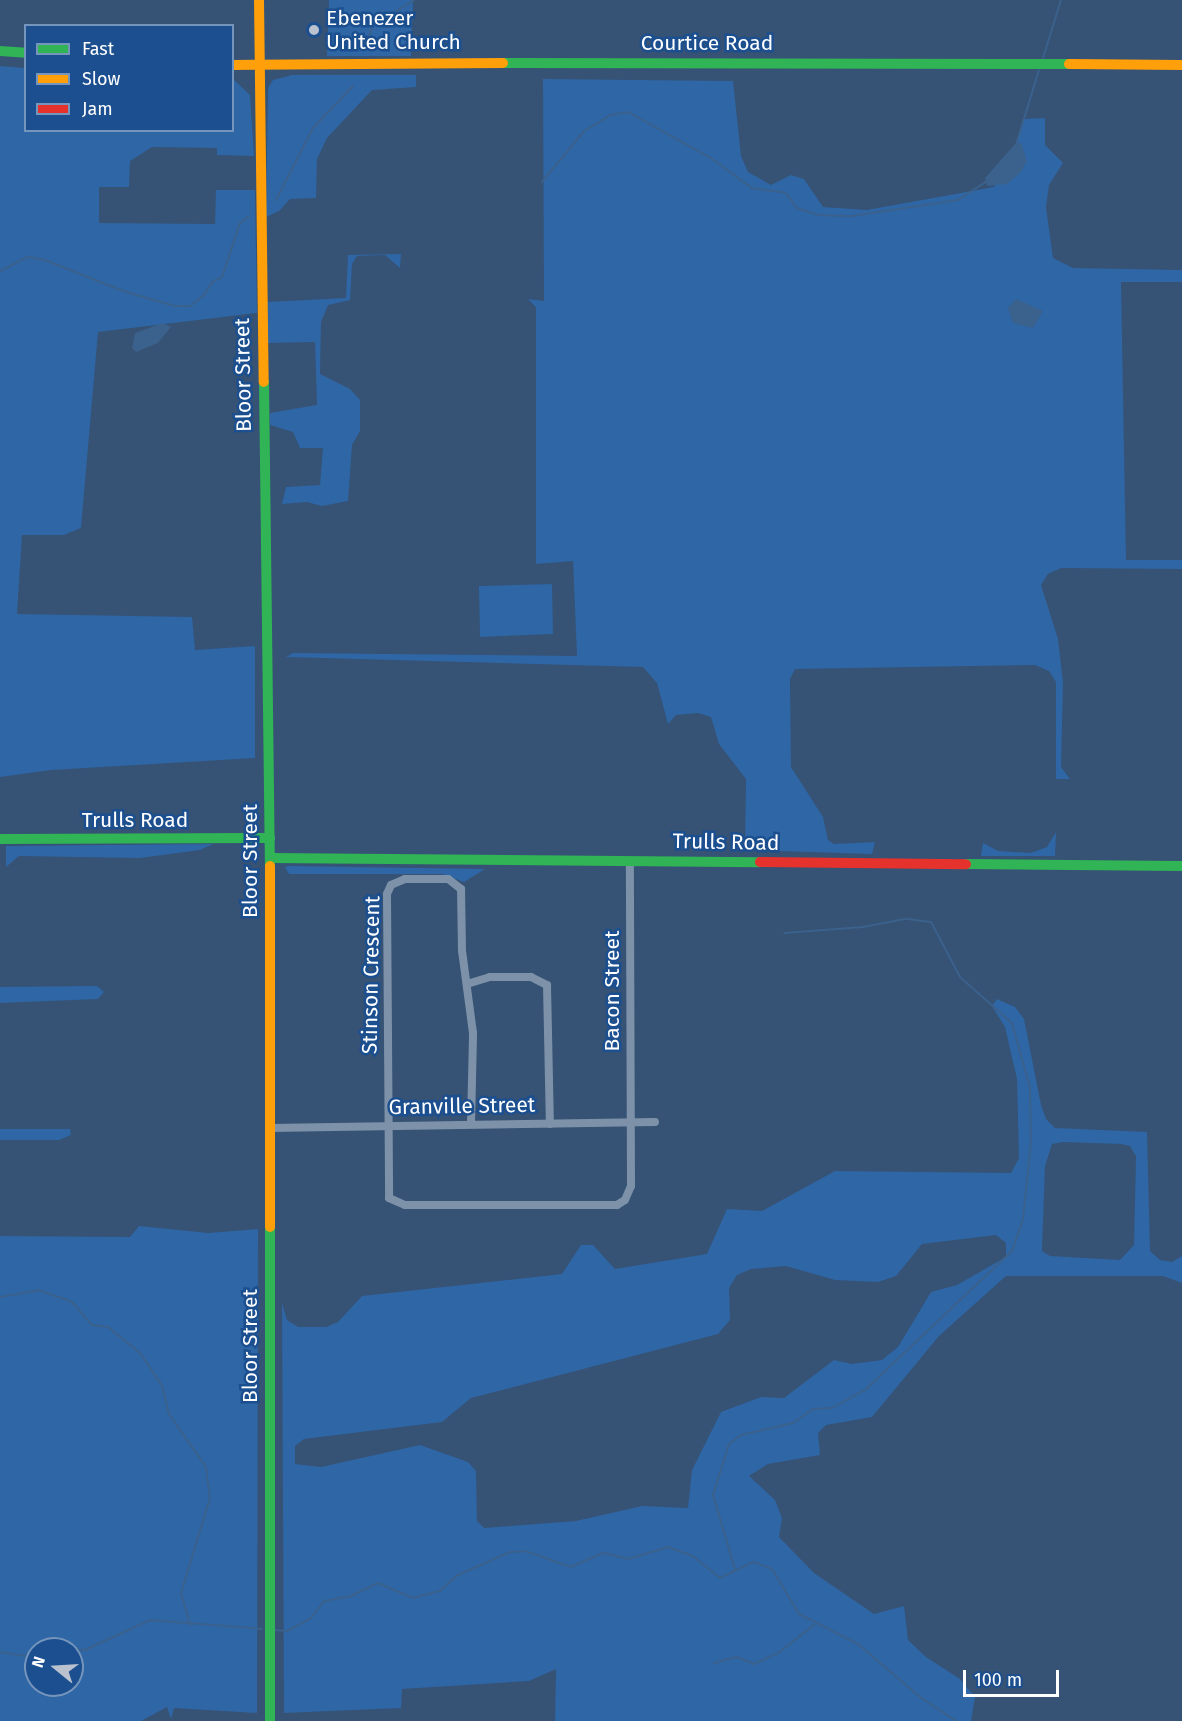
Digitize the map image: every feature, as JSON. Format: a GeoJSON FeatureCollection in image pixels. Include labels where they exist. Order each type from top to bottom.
{"type":"FeatureCollection","features":[{"type":"Feature","properties":{"kind":"main road","name":"Bloor Street"},"geometry":{"type":"LineString","coordinates":[[259,0],[270,838],[270,1721]]}},
{"type":"Feature","properties":{"kind":"main road"},"geometry":{"type":"LineString","coordinates":[[0,51],[24,52]]}},
{"type":"Feature","properties":{"kind":"main road","name":"Courtice Road"},"geometry":{"type":"LineString","coordinates":[[234,65],[719,61],[1182,65]]}},
{"type":"Feature","properties":{"kind":"main road","name":"Trulls Road"},"geometry":{"type":"LineString","coordinates":[[0,839],[270,838]]}},
{"type":"Feature","properties":{"kind":"main road","name":"Trulls Road"},"geometry":{"type":"LineString","coordinates":[[270,858],[1182,866]]}},
{"type":"Feature","properties":{"kind":"street","name":"Bacon Street"},"geometry":{"type":"LineString","coordinates":[[387,1125],[387,1190],[396,1203],[605,1206],[617,1205],[630,1194],[630,861]]}},
{"type":"Feature","properties":{"kind":"street","name":"Stinson Crescent"},"geometry":{"type":"LineString","coordinates":[[387,1125],[387,894],[396,880],[448,879],[461,889],[467,984],[473,1033],[471,1124]]}},
{"type":"Feature","properties":{"kind":"street"},"geometry":{"type":"LineString","coordinates":[[467,984],[490,977],[531,977],[547,985],[550,1124]]}},
{"type":"Feature","properties":{"kind":"street","name":"Granville Street"},"geometry":{"type":"LineString","coordinates":[[270,1128],[655,1122]]}},
{"type":"Feature","properties":{"kind":"shaded area"},"geometry":{"type":"Polygon","coordinates":[[[329,0],[413,0],[411,56],[327,56],[329,0]]]}},
{"type":"Feature","properties":{"kind":"shaded area"},"geometry":{"type":"Polygon","coordinates":[[[0,66],[24,68],[24,132],[234,132],[234,80],[250,95],[254,156],[217,155],[217,148],[152,147],[130,161],[129,187],[99,187],[99,223],[215,224],[216,190],[255,190],[257,313],[98,332],[81,528],[64,535],[22,535],[17,614],[192,617],[195,650],[255,646],[255,758],[51,770],[0,777],[0,66]]]}},
{"type":"Feature","properties":{"kind":"shaded area"},"geometry":{"type":"Polygon","coordinates":[[[292,75],[416,75],[416,87],[372,90],[327,138],[317,159],[316,198],[290,199],[279,211],[266,217],[268,88],[273,80],[292,75]]]}},
{"type":"Feature","properties":{"kind":"shaded area"},"geometry":{"type":"Polygon","coordinates":[[[543,79],[733,81],[741,156],[748,172],[771,185],[791,175],[804,179],[823,207],[867,210],[994,187],[1021,143],[1016,143],[1023,119],[1045,118],[1045,145],[1063,163],[1049,185],[1046,207],[1053,258],[1073,268],[1182,270],[1182,282],[1121,282],[1126,560],[1182,560],[1182,569],[1061,568],[1048,574],[1041,585],[1058,639],[1063,683],[1061,767],[1070,779],[1056,779],[1056,682],[1049,671],[1035,665],[795,669],[790,679],[791,767],[823,817],[828,840],[834,844],[875,842],[872,854],[745,850],[746,779],[719,744],[711,717],[698,713],[676,715],[668,724],[657,683],[643,667],[286,657],[293,653],[577,656],[573,561],[536,564],[536,307],[528,299],[544,301],[543,79]]]}},
{"type":"Feature","properties":{"kind":"shaded area"},"geometry":{"type":"Polygon","coordinates":[[[1016,143],[1021,143],[1027,161],[1021,172],[1007,184],[987,186],[985,178],[1016,143]]]}},
{"type":"Feature","properties":{"kind":"shaded area"},"geometry":{"type":"Polygon","coordinates":[[[401,254],[400,268],[385,255],[357,256],[352,264],[350,300],[328,305],[321,322],[320,374],[350,389],[360,400],[360,431],[352,445],[348,501],[322,506],[307,502],[282,504],[286,487],[320,485],[323,448],[300,448],[293,432],[270,425],[270,413],[317,405],[315,342],[268,343],[267,302],[346,298],[348,255],[401,254]]]}},
{"type":"Feature","properties":{"kind":"shaded area"},"geometry":{"type":"Polygon","coordinates":[[[1016,299],[1043,311],[1033,328],[1013,323],[1008,308],[1016,299]]]}},
{"type":"Feature","properties":{"kind":"shaded area"},"geometry":{"type":"Polygon","coordinates":[[[163,323],[171,327],[158,343],[136,352],[132,348],[135,333],[163,323]]]}},
{"type":"Feature","properties":{"kind":"shaded area"},"geometry":{"type":"Polygon","coordinates":[[[552,584],[553,634],[480,637],[479,586],[552,584]]]}},
{"type":"Feature","properties":{"kind":"shaded area"},"geometry":{"type":"Polygon","coordinates":[[[1056,832],[1055,856],[981,856],[983,843],[998,851],[1031,853],[1047,847],[1056,832]]]}},
{"type":"Feature","properties":{"kind":"shaded area"},"geometry":{"type":"Polygon","coordinates":[[[213,844],[200,850],[140,858],[19,856],[6,867],[6,846],[213,844]]]}},
{"type":"Feature","properties":{"kind":"shaded area"},"geometry":{"type":"Polygon","coordinates":[[[285,867],[485,869],[464,882],[442,874],[289,874],[285,867]]]}},
{"type":"Feature","properties":{"kind":"shaded area"},"geometry":{"type":"Polygon","coordinates":[[[97,986],[104,992],[98,999],[0,1003],[0,987],[97,986]]]}},
{"type":"Feature","properties":{"kind":"shaded area"},"geometry":{"type":"Polygon","coordinates":[[[997,999],[1015,1007],[1024,1019],[1041,1105],[1046,1119],[1055,1128],[1147,1132],[1150,1251],[1160,1260],[1172,1262],[1182,1256],[1182,1283],[1163,1276],[1006,1276],[939,1336],[872,1417],[826,1425],[818,1433],[820,1455],[768,1464],[749,1476],[775,1500],[782,1518],[779,1537],[814,1573],[874,1614],[904,1606],[908,1640],[926,1657],[960,1679],[975,1697],[971,1721],[555,1721],[556,1669],[529,1681],[402,1689],[401,1708],[284,1713],[282,1303],[287,1320],[298,1327],[326,1327],[338,1322],[362,1296],[562,1274],[581,1245],[593,1245],[615,1269],[707,1254],[727,1209],[762,1211],[835,1171],[1011,1173],[1019,1158],[1017,1079],[1005,1027],[992,1006],[997,999]],[[1063,1142],[1052,1144],[1045,1166],[1042,1251],[1050,1256],[1120,1260],[1134,1245],[1136,1156],[1130,1146],[1121,1144],[1063,1142]],[[996,1235],[922,1244],[896,1276],[878,1282],[835,1280],[786,1266],[751,1269],[737,1275],[729,1288],[730,1320],[718,1334],[471,1398],[442,1422],[304,1439],[295,1446],[295,1464],[321,1467],[420,1445],[468,1462],[476,1471],[477,1521],[484,1528],[576,1521],[642,1506],[688,1508],[692,1470],[721,1412],[761,1397],[784,1398],[834,1360],[852,1364],[882,1360],[898,1347],[931,1292],[957,1285],[1006,1257],[1006,1243],[996,1235]]]}},
{"type":"Feature","properties":{"kind":"shaded area"},"geometry":{"type":"Polygon","coordinates":[[[0,1129],[70,1129],[71,1135],[59,1140],[0,1140],[0,1129]]]}},
{"type":"Feature","properties":{"kind":"shaded area"},"geometry":{"type":"Polygon","coordinates":[[[139,1226],[208,1233],[258,1229],[257,1713],[174,1708],[171,1719],[167,1707],[141,1721],[0,1721],[0,1236],[130,1237],[139,1226]]]}},
{"type":"Feature","properties":{"kind":"waterway"},"geometry":{"type":"LineString","coordinates":[[364,49],[373,26],[414,0]]}},
{"type":"Feature","properties":{"kind":"waterway"},"geometry":{"type":"LineString","coordinates":[[1043,58],[1061,0]]}},
{"type":"Feature","properties":{"kind":"waterway"},"geometry":{"type":"LineString","coordinates":[[1016,145],[1039,70]]}},
{"type":"Feature","properties":{"kind":"waterway"},"geometry":{"type":"LineString","coordinates":[[276,200],[313,128],[353,86]]}},
{"type":"Feature","properties":{"kind":"waterway"},"geometry":{"type":"LineString","coordinates":[[542,182],[584,131],[611,115],[628,112],[711,158],[752,188],[786,193],[797,208],[819,215],[852,216],[958,200],[987,181]]}},
{"type":"Feature","properties":{"kind":"waterway"},"geometry":{"type":"LineString","coordinates":[[0,271],[28,257],[45,260],[126,292],[175,306],[190,306],[204,295],[212,282],[222,277],[240,223],[249,216]]}},
{"type":"Feature","properties":{"kind":"waterway"},"geometry":{"type":"LineString","coordinates":[[735,1569],[713,1495],[729,1444],[741,1435],[793,1423],[813,1409],[832,1408],[866,1389],[1012,1251],[1023,1219],[1031,1142],[1030,1088],[1012,1023],[960,977],[931,922],[905,919],[863,927],[784,933]]}},
{"type":"Feature","properties":{"kind":"waterway"},"geometry":{"type":"LineString","coordinates":[[0,1297],[38,1290],[72,1302],[92,1325],[108,1327],[140,1353],[162,1386],[169,1414],[206,1467],[210,1498],[181,1593],[190,1625]]}},
{"type":"Feature","properties":{"kind":"waterway"},"geometry":{"type":"LineString","coordinates":[[273,1630],[287,1631],[310,1619],[324,1601],[351,1596],[378,1583],[413,1598],[440,1591],[456,1576],[510,1552],[525,1551],[571,1567],[603,1553],[628,1559],[668,1547],[693,1556],[720,1578],[753,1562],[772,1569],[799,1614],[858,1644],[920,1697],[956,1721]]}},
{"type":"Feature","properties":{"kind":"waterway"},"geometry":{"type":"LineString","coordinates":[[84,1650],[150,1620],[262,1629]]}},
{"type":"Feature","properties":{"kind":"waterway"},"geometry":{"type":"LineString","coordinates":[[714,1663],[737,1657],[754,1664],[778,1653],[814,1625]]}},
{"type":"Feature","properties":{"kind":"waterway"},"geometry":{"type":"LineString","coordinates":[[0,1652],[24,1656]]}},
{"type":"Feature","properties":{"kind":"traffic: fast"},"geometry":{"type":"LineString","coordinates":[[0,51],[24,53]]}},
{"type":"Feature","properties":{"kind":"traffic: fast"},"geometry":{"type":"LineString","coordinates":[[503,63],[1069,64]]}},
{"type":"Feature","properties":{"kind":"traffic: fast"},"geometry":{"type":"LineString","coordinates":[[264,382],[270,866]]}},
{"type":"Feature","properties":{"kind":"traffic: fast"},"geometry":{"type":"LineString","coordinates":[[0,839],[270,838]]}},
{"type":"Feature","properties":{"kind":"traffic: fast"},"geometry":{"type":"LineString","coordinates":[[270,858],[760,862]]}},
{"type":"Feature","properties":{"kind":"traffic: fast"},"geometry":{"type":"LineString","coordinates":[[966,864],[1182,866]]}},
{"type":"Feature","properties":{"kind":"traffic: fast"},"geometry":{"type":"LineString","coordinates":[[270,1227],[270,1721]]}},
{"type":"Feature","properties":{"kind":"traffic: slow"},"geometry":{"type":"LineString","coordinates":[[259,0],[264,382]]}},
{"type":"Feature","properties":{"kind":"traffic: slow"},"geometry":{"type":"LineString","coordinates":[[234,65],[503,63]]}},
{"type":"Feature","properties":{"kind":"traffic: slow"},"geometry":{"type":"LineString","coordinates":[[1069,64],[1182,65]]}},
{"type":"Feature","properties":{"kind":"traffic: slow"},"geometry":{"type":"LineString","coordinates":[[270,866],[270,1227]]}},
{"type":"Feature","properties":{"kind":"traffic: jam"},"geometry":{"type":"LineString","coordinates":[[760,862],[966,864]]}},
{"type":"Feature","properties":{"kind":"place","name":"Ebenezer United Church"},"geometry":{"type":"Point","coordinates":[314,30]}}]}
